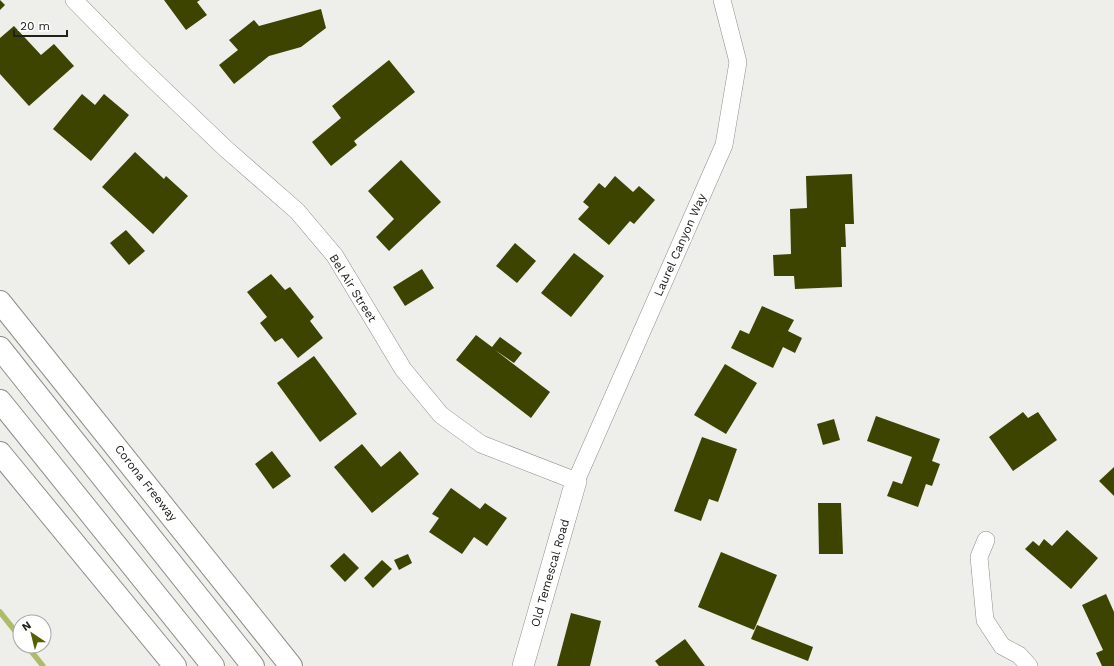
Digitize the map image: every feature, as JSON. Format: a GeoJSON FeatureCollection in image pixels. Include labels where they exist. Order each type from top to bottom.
{"type":"FeatureCollection","features":[{"type":"Feature","properties":{"kind":"highway","name":"Corona Freeway"},"geometry":{"type":"LineString","coordinates":[[0,302],[291,666]]}},
{"type":"Feature","properties":{"kind":"highway"},"geometry":{"type":"LineString","coordinates":[[0,348],[253,666]]}},
{"type":"Feature","properties":{"kind":"highway"},"geometry":{"type":"LineString","coordinates":[[0,400],[213,666]]}},
{"type":"Feature","properties":{"kind":"highway"},"geometry":{"type":"LineString","coordinates":[[0,453],[175,666]]}},
{"type":"Feature","properties":{"kind":"highway"},"geometry":{"type":"LineString","coordinates":[[25,484],[165,607]]}},
{"type":"Feature","properties":{"kind":"street","name":"Bel Air Street"},"geometry":{"type":"LineString","coordinates":[[74,0],[137,64],[215,138],[297,212],[335,256],[403,369],[441,415],[480,444],[576,480]]}},
{"type":"Feature","properties":{"kind":"street","name":"Laurel Canyon Way"},"geometry":{"type":"LineString","coordinates":[[576,480],[724,145],[738,62],[722,0]]}},
{"type":"Feature","properties":{"kind":"street","name":"Old Temescal Road"},"geometry":{"type":"LineString","coordinates":[[523,666],[576,480]]}},
{"type":"Feature","properties":{"kind":"street"},"geometry":{"type":"LineString","coordinates":[[986,540],[979,557],[985,620],[1002,646],[1019,655],[1029,666]]}},
{"type":"Feature","properties":{"kind":"building"},"geometry":{"type":"Polygon","coordinates":[[[0,0],[5,5],[0,10],[0,0]]]}},
{"type":"Feature","properties":{"kind":"building"},"geometry":{"type":"Polygon","coordinates":[[[164,0],[200,0],[197,2],[207,15],[186,30],[164,0]]]}},
{"type":"Feature","properties":{"kind":"building"},"geometry":{"type":"Polygon","coordinates":[[[321,9],[326,28],[301,47],[269,56],[234,84],[219,65],[238,50],[229,40],[254,20],[259,26],[321,9]]]}},
{"type":"Feature","properties":{"kind":"building"},"geometry":{"type":"Polygon","coordinates":[[[14,26],[41,55],[54,44],[74,66],[29,106],[0,74],[0,38],[14,26]]]}},
{"type":"Feature","properties":{"kind":"building"},"geometry":{"type":"Polygon","coordinates":[[[389,60],[415,92],[354,141],[357,145],[331,166],[312,142],[341,118],[332,106],[389,60]]]}},
{"type":"Feature","properties":{"kind":"building"},"geometry":{"type":"Polygon","coordinates":[[[82,94],[95,105],[104,94],[129,115],[91,161],[53,129],[82,94]]]}},
{"type":"Feature","properties":{"kind":"building"},"geometry":{"type":"Polygon","coordinates":[[[135,152],[164,179],[166,176],[188,196],[153,234],[102,187],[135,152]]]}},
{"type":"Feature","properties":{"kind":"building"},"geometry":{"type":"Polygon","coordinates":[[[401,160],[441,202],[389,251],[376,237],[394,219],[368,191],[401,160]]]}},
{"type":"Feature","properties":{"kind":"building"},"geometry":{"type":"Polygon","coordinates":[[[852,174],[854,224],[845,224],[846,247],[841,247],[842,287],[795,289],[794,276],[774,276],[773,255],[791,254],[790,209],[807,208],[806,176],[852,174]]]}},
{"type":"Feature","properties":{"kind":"building"},"geometry":{"type":"Polygon","coordinates":[[[615,176],[633,192],[639,186],[655,200],[634,224],[630,221],[609,245],[578,219],[589,207],[583,202],[599,183],[605,188],[615,176]]]}},
{"type":"Feature","properties":{"kind":"building"},"geometry":{"type":"Polygon","coordinates":[[[126,230],[145,251],[129,265],[110,243],[126,230]]]}},
{"type":"Feature","properties":{"kind":"building"},"geometry":{"type":"Polygon","coordinates":[[[515,243],[536,261],[517,283],[496,266],[515,243]]]}},
{"type":"Feature","properties":{"kind":"building"},"geometry":{"type":"Polygon","coordinates":[[[574,253],[604,276],[571,317],[541,293],[574,253]]]}},
{"type":"Feature","properties":{"kind":"building"},"geometry":{"type":"Polygon","coordinates":[[[422,269],[434,288],[405,306],[393,287],[422,269]]]}},
{"type":"Feature","properties":{"kind":"building"},"geometry":{"type":"Polygon","coordinates":[[[271,274],[285,290],[290,287],[314,317],[310,321],[323,338],[298,358],[282,338],[275,342],[260,323],[267,317],[247,292],[271,274]]]}},
{"type":"Feature","properties":{"kind":"building"},"geometry":{"type":"Polygon","coordinates":[[[762,306],[794,320],[788,331],[802,338],[795,353],[783,347],[773,368],[731,348],[740,330],[749,334],[762,306]]]}},
{"type":"Feature","properties":{"kind":"building"},"geometry":{"type":"Polygon","coordinates":[[[476,335],[492,347],[500,337],[522,353],[514,363],[495,350],[550,392],[531,418],[456,360],[476,335]]]}},
{"type":"Feature","properties":{"kind":"building"},"geometry":{"type":"Polygon","coordinates":[[[314,356],[357,414],[320,442],[277,383],[314,356]]]}},
{"type":"Feature","properties":{"kind":"building"},"geometry":{"type":"Polygon","coordinates":[[[725,364],[757,383],[726,434],[694,415],[725,364]]]}},
{"type":"Feature","properties":{"kind":"building"},"geometry":{"type":"Polygon","coordinates":[[[1023,412],[1028,418],[1038,412],[1057,440],[1013,471],[989,437],[1023,412]]]}},
{"type":"Feature","properties":{"kind":"building"},"geometry":{"type":"Polygon","coordinates":[[[876,416],[940,439],[932,461],[940,464],[932,486],[926,484],[918,507],[887,496],[893,481],[902,484],[912,457],[867,441],[876,416]]]}},
{"type":"Feature","properties":{"kind":"building"},"geometry":{"type":"Polygon","coordinates":[[[834,419],[840,440],[823,445],[817,424],[834,419]]]}},
{"type":"Feature","properties":{"kind":"building"},"geometry":{"type":"Polygon","coordinates":[[[702,437],[737,449],[718,502],[709,499],[701,521],[674,511],[702,437]]]}},
{"type":"Feature","properties":{"kind":"building"},"geometry":{"type":"Polygon","coordinates":[[[362,444],[381,467],[400,451],[419,474],[372,513],[334,467],[362,444]]]}},
{"type":"Feature","properties":{"kind":"building"},"geometry":{"type":"Polygon","coordinates":[[[272,451],[291,476],[273,489],[255,464],[272,451]]]}},
{"type":"Feature","properties":{"kind":"building"},"geometry":{"type":"Polygon","coordinates":[[[1114,467],[1114,496],[1099,481],[1114,467]]]}},
{"type":"Feature","properties":{"kind":"building"},"geometry":{"type":"Polygon","coordinates":[[[451,488],[480,509],[485,503],[507,518],[487,546],[474,537],[462,554],[429,532],[439,518],[432,514],[451,488]]]}},
{"type":"Feature","properties":{"kind":"building"},"geometry":{"type":"Polygon","coordinates":[[[818,503],[841,503],[843,554],[819,554],[818,503]]]}},
{"type":"Feature","properties":{"kind":"building"},"geometry":{"type":"Polygon","coordinates":[[[1067,530],[1098,558],[1071,589],[1025,549],[1033,541],[1039,546],[1044,539],[1052,546],[1067,530]]]}},
{"type":"Feature","properties":{"kind":"building"},"geometry":{"type":"Polygon","coordinates":[[[721,552],[777,575],[754,630],[698,607],[721,552]]]}},
{"type":"Feature","properties":{"kind":"building"},"geometry":{"type":"Polygon","coordinates":[[[344,553],[359,568],[345,582],[330,566],[344,553]]]}},
{"type":"Feature","properties":{"kind":"building"},"geometry":{"type":"Polygon","coordinates":[[[408,554],[412,563],[399,570],[394,560],[408,554]]]}},
{"type":"Feature","properties":{"kind":"building"},"geometry":{"type":"Polygon","coordinates":[[[382,560],[392,569],[373,588],[364,578],[382,560]]]}},
{"type":"Feature","properties":{"kind":"building"},"geometry":{"type":"Polygon","coordinates":[[[1106,594],[1114,612],[1114,666],[1102,666],[1096,653],[1103,650],[1082,605],[1106,594]]]}},
{"type":"Feature","properties":{"kind":"building"},"geometry":{"type":"Polygon","coordinates":[[[571,613],[601,621],[590,666],[557,666],[571,613]]]}},
{"type":"Feature","properties":{"kind":"building"},"geometry":{"type":"Polygon","coordinates":[[[757,625],[813,647],[808,661],[751,639],[757,625]]]}},
{"type":"Feature","properties":{"kind":"building"},"geometry":{"type":"Polygon","coordinates":[[[685,639],[705,666],[659,666],[655,661],[685,639]]]}},
{"type":"Feature","properties":{"kind":"waterway"},"geometry":{"type":"LineString","coordinates":[[0,612],[12,627]]}},
{"type":"Feature","properties":{"kind":"waterway"},"geometry":{"type":"LineString","coordinates":[[33,654],[43,666]]}}]}
